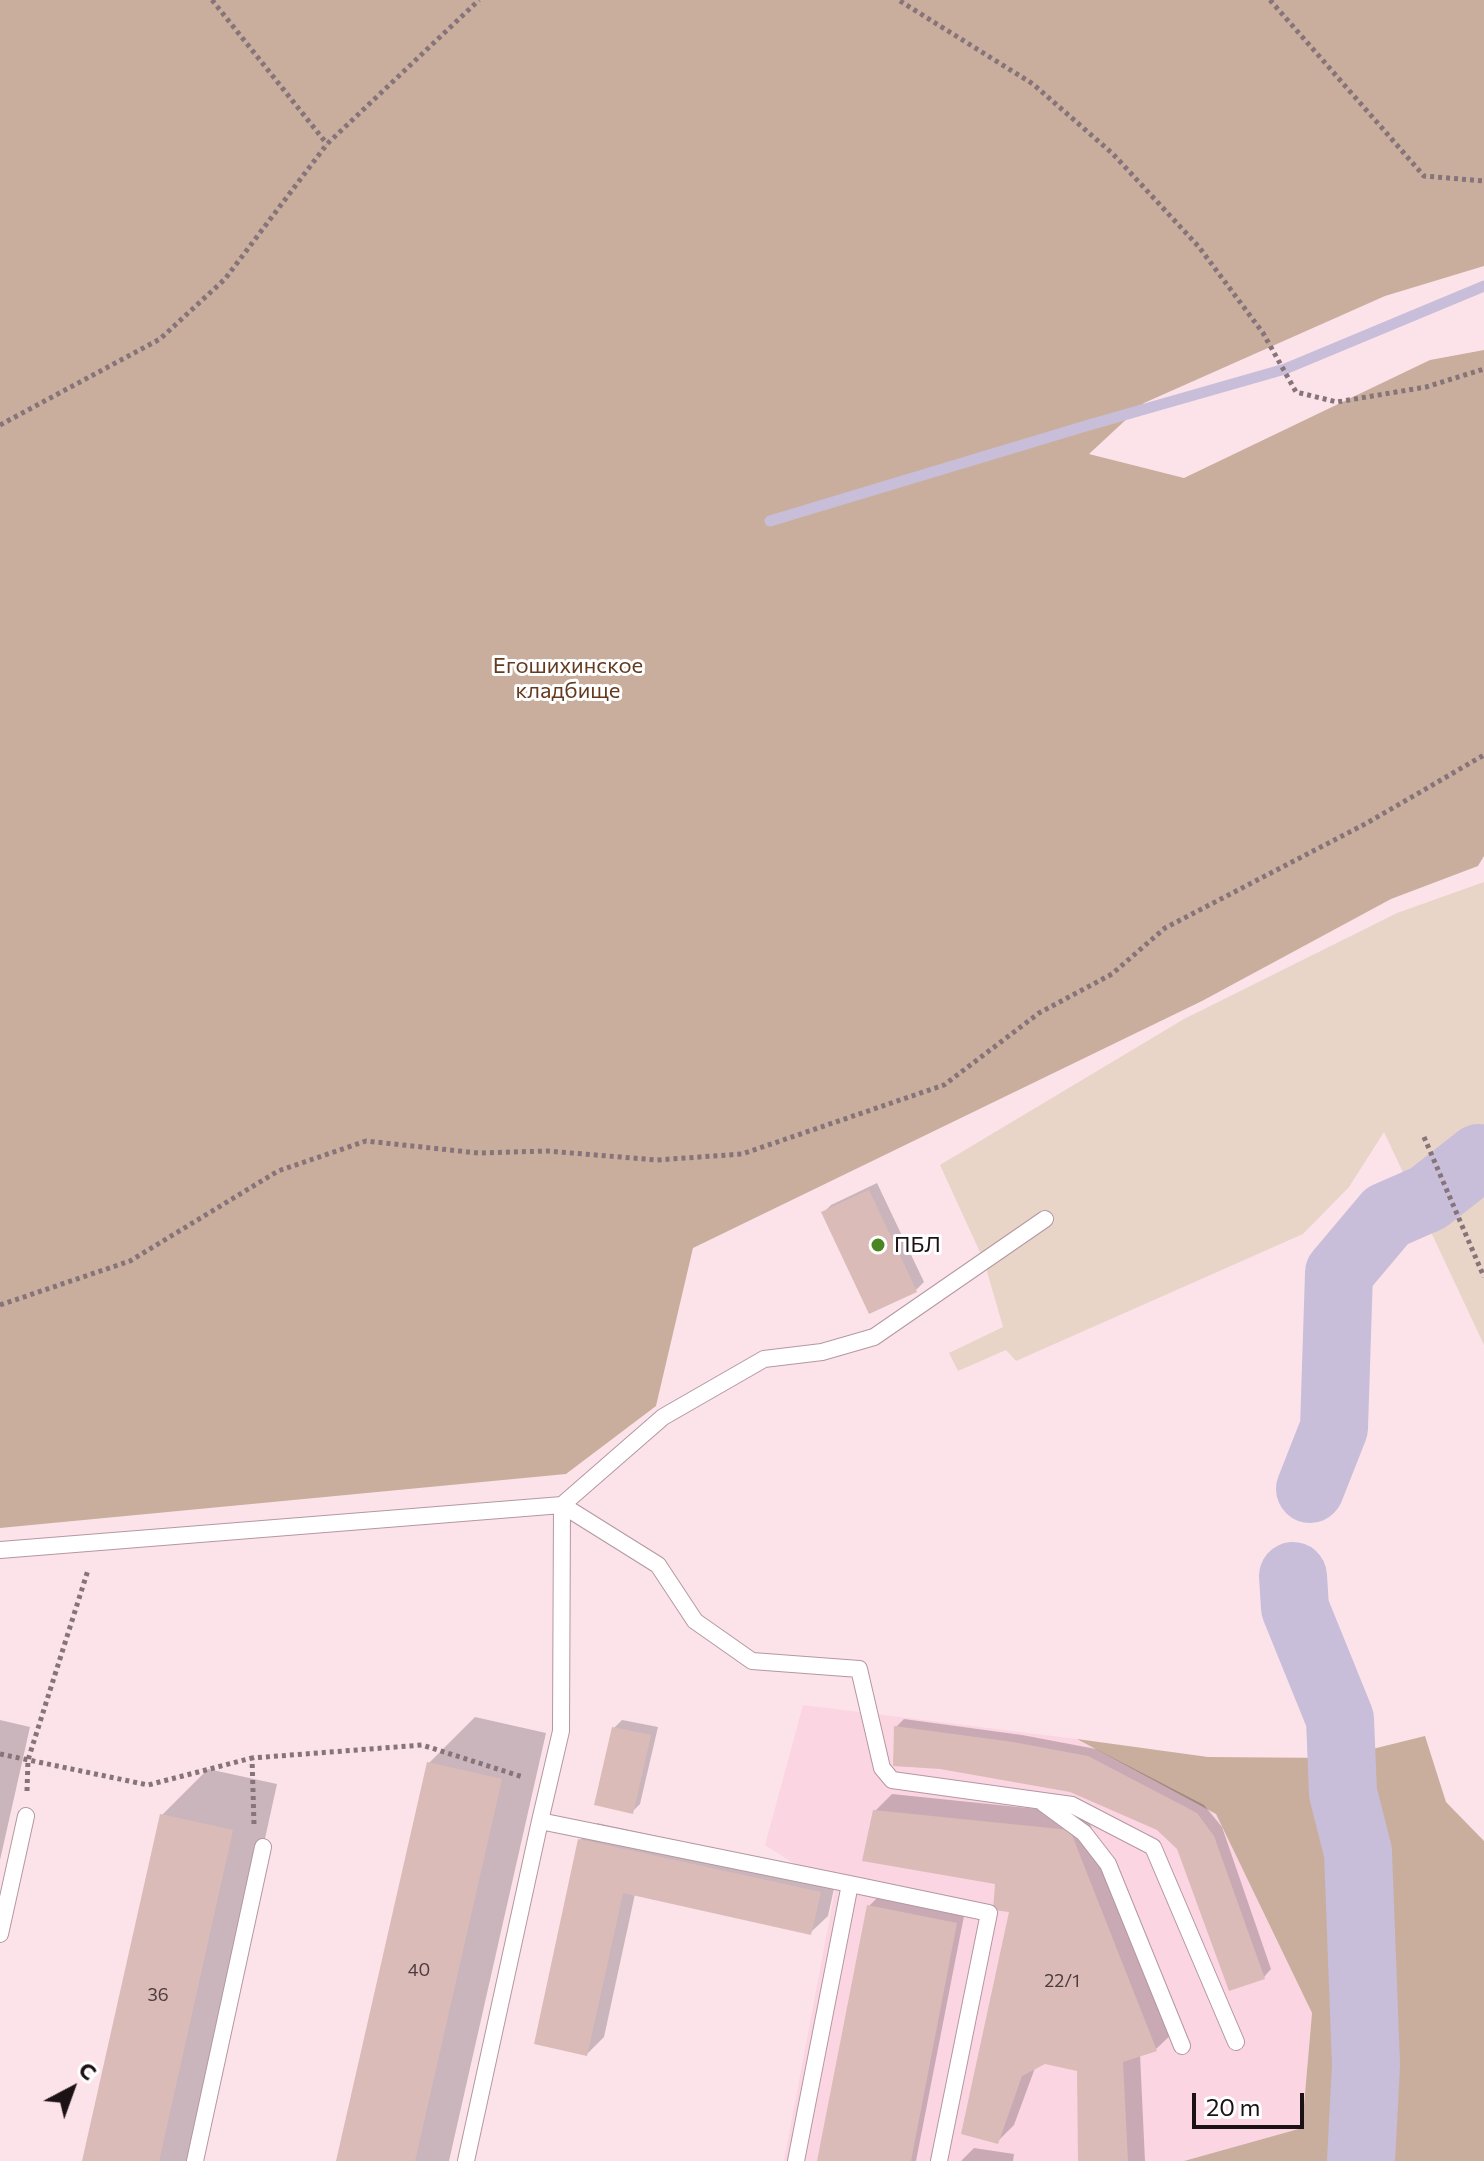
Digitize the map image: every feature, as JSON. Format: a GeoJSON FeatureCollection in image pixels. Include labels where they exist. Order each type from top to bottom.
{"type":"FeatureCollection","features":[{"type":"Feature","properties":{"kind":"lane"},"geometry":{"type":"LineString","coordinates":[[0,1550],[562,1505],[663,1417],[764,1359],[822,1352],[874,1337],[1045,1219]]}},
{"type":"Feature","properties":{"kind":"lane"},"geometry":{"type":"LineString","coordinates":[[562,1505],[658,1565],[695,1621],[752,1661],[859,1669],[882,1768],[892,1780],[1072,1805],[1153,1847],[1236,2042]]}},
{"type":"Feature","properties":{"kind":"lane"},"geometry":{"type":"LineString","coordinates":[[466,2161],[561,1731],[562,1505]]}},
{"type":"Feature","properties":{"kind":"lane"},"geometry":{"type":"LineString","coordinates":[[1038,1800],[1084,1833],[1108,1864],[1182,2046]]}},
{"type":"Feature","properties":{"kind":"lane"},"geometry":{"type":"LineString","coordinates":[[0,1934],[26,1816]]}},
{"type":"Feature","properties":{"kind":"lane"},"geometry":{"type":"LineString","coordinates":[[540,1821],[989,1913],[939,2161]]}},
{"type":"Feature","properties":{"kind":"lane"},"geometry":{"type":"LineString","coordinates":[[195,2161],[263,1847]]}},
{"type":"Feature","properties":{"kind":"lane"},"geometry":{"type":"LineString","coordinates":[[796,2161],[850,1884]]}},
{"type":"Feature","properties":{"kind":"path"},"geometry":{"type":"LineString","coordinates":[[212,0],[327,144]]}},
{"type":"Feature","properties":{"kind":"path"},"geometry":{"type":"LineString","coordinates":[[0,425],[160,339],[225,279],[327,144],[479,0]]}},
{"type":"Feature","properties":{"kind":"path"},"geometry":{"type":"LineString","coordinates":[[899,1],[909,0]]}},
{"type":"Feature","properties":{"kind":"path"},"geometry":{"type":"LineString","coordinates":[[1270,0],[1424,176],[1484,181]]}},
{"type":"Feature","properties":{"kind":"path"},"geometry":{"type":"LineString","coordinates":[[899,1],[1033,84],[1113,154],[1199,247],[1263,333],[1296,392],[1337,402],[1426,387],[1484,369]]}},
{"type":"Feature","properties":{"kind":"path"},"geometry":{"type":"LineString","coordinates":[[0,1305],[130,1261],[278,1171],[366,1141],[478,1153],[547,1151],[657,1160],[742,1154],[944,1085],[1039,1013],[1112,974],[1165,928],[1342,836],[1484,755]]}},
{"type":"Feature","properties":{"kind":"path"},"geometry":{"type":"LineString","coordinates":[[1424,1137],[1484,1277]]}},
{"type":"Feature","properties":{"kind":"path"},"geometry":{"type":"LineString","coordinates":[[26,1816],[28,1760],[97,1543]]}},
{"type":"Feature","properties":{"kind":"path"},"geometry":{"type":"LineString","coordinates":[[0,1754],[148,1785],[252,1758],[422,1745],[524,1777]]}},
{"type":"Feature","properties":{"kind":"path"},"geometry":{"type":"LineString","coordinates":[[252,1758],[254,1828],[263,1847]]}},
{"type":"Feature","properties":{"kind":"shaded area"},"geometry":{"type":"Polygon","coordinates":[[[1484,882],[1484,1345],[1384,1132],[1349,1187],[1303,1234],[1016,1361],[1006,1350],[958,1371],[949,1353],[1003,1327],[984,1261],[940,1165],[1184,1019],[1397,913],[1484,882]]]}},
{"type":"Feature","properties":{"kind":"shaded area"},"geometry":{"type":"Polygon","coordinates":[[[803,1705],[1077,1739],[1216,1814],[1312,2013],[1302,2128],[1184,2161],[784,2161],[835,1890],[765,1845],[803,1705]]]}},
{"type":"Feature","properties":{"kind":"green space","name":"Егошихинское кладбище"},"geometry":{"type":"Polygon","coordinates":[[[0,0],[1484,0],[1484,266],[1385,296],[1144,403],[1089,454],[1184,478],[1430,360],[1484,350],[1484,856],[1478,866],[1391,899],[1202,1001],[693,1248],[656,1406],[566,1474],[0,1528],[0,0]]]}},
{"type":"Feature","properties":{"kind":"green space"},"geometry":{"type":"Polygon","coordinates":[[[1425,1736],[1446,1802],[1484,1841],[1484,2161],[1184,2161],[1302,2128],[1312,2013],[1216,1814],[1077,1739],[1208,1757],[1336,1758],[1425,1736]]]}},
{"type":"Feature","properties":{"kind":"building"},"geometry":{"type":"Polygon","coordinates":[[[869,1190],[917,1292],[869,1314],[821,1212],[869,1190]]]}},
{"type":"Feature","properties":{"kind":"building"},"geometry":{"type":"Polygon","coordinates":[[[894,1726],[1088,1756],[1197,1813],[1214,1836],[1265,1979],[1229,1991],[1177,1849],[1157,1830],[1070,1792],[940,1769],[893,1766],[894,1726]]]}},
{"type":"Feature","properties":{"kind":"building"},"geometry":{"type":"Polygon","coordinates":[[[612,1727],[651,1735],[633,1814],[594,1805],[612,1727]]]}},
{"type":"Feature","properties":{"kind":"building"},"geometry":{"type":"Polygon","coordinates":[[[427,1762],[502,1779],[415,2161],[336,2161],[427,1762]]]}},
{"type":"Feature","properties":{"kind":"building"},"geometry":{"type":"Polygon","coordinates":[[[873,1810],[1070,1830],[1157,2051],[1123,2062],[1128,2161],[1078,2161],[1077,2071],[1045,2064],[1022,2076],[998,2144],[961,2134],[1009,1912],[993,1910],[995,1884],[862,1861],[873,1810]]]}},
{"type":"Feature","properties":{"kind":"building"},"geometry":{"type":"Polygon","coordinates":[[[160,1814],[233,1830],[159,2161],[82,2161],[160,1814]]]}},
{"type":"Feature","properties":{"kind":"building"},"geometry":{"type":"Polygon","coordinates":[[[578,1839],[821,1892],[811,1935],[623,1893],[587,2056],[534,2044],[578,1839]]]}},
{"type":"Feature","properties":{"kind":"building"},"geometry":{"type":"Polygon","coordinates":[[[867,1905],[957,1923],[911,2161],[817,2161],[867,1905]]]}},
{"type":"Feature","properties":{"kind":"waterway"},"geometry":{"type":"LineString","coordinates":[[770,521],[1285,369],[1484,286]]}},
{"type":"Feature","properties":{"kind":"waterway"},"geometry":{"type":"LineString","coordinates":[[1310,1489],[1334,1428],[1339,1273],[1387,1216],[1428,1198],[1479,1158]]}},
{"type":"Feature","properties":{"kind":"waterway"},"geometry":{"type":"LineString","coordinates":[[1293,1576],[1295,1608],[1340,1719],[1343,1793],[1358,1852],[1366,2065],[1361,2161]]}},
{"type":"Feature","properties":{"kind":"place","name":"ПБЛ"},"geometry":{"type":"Point","coordinates":[878,1245]}}]}
